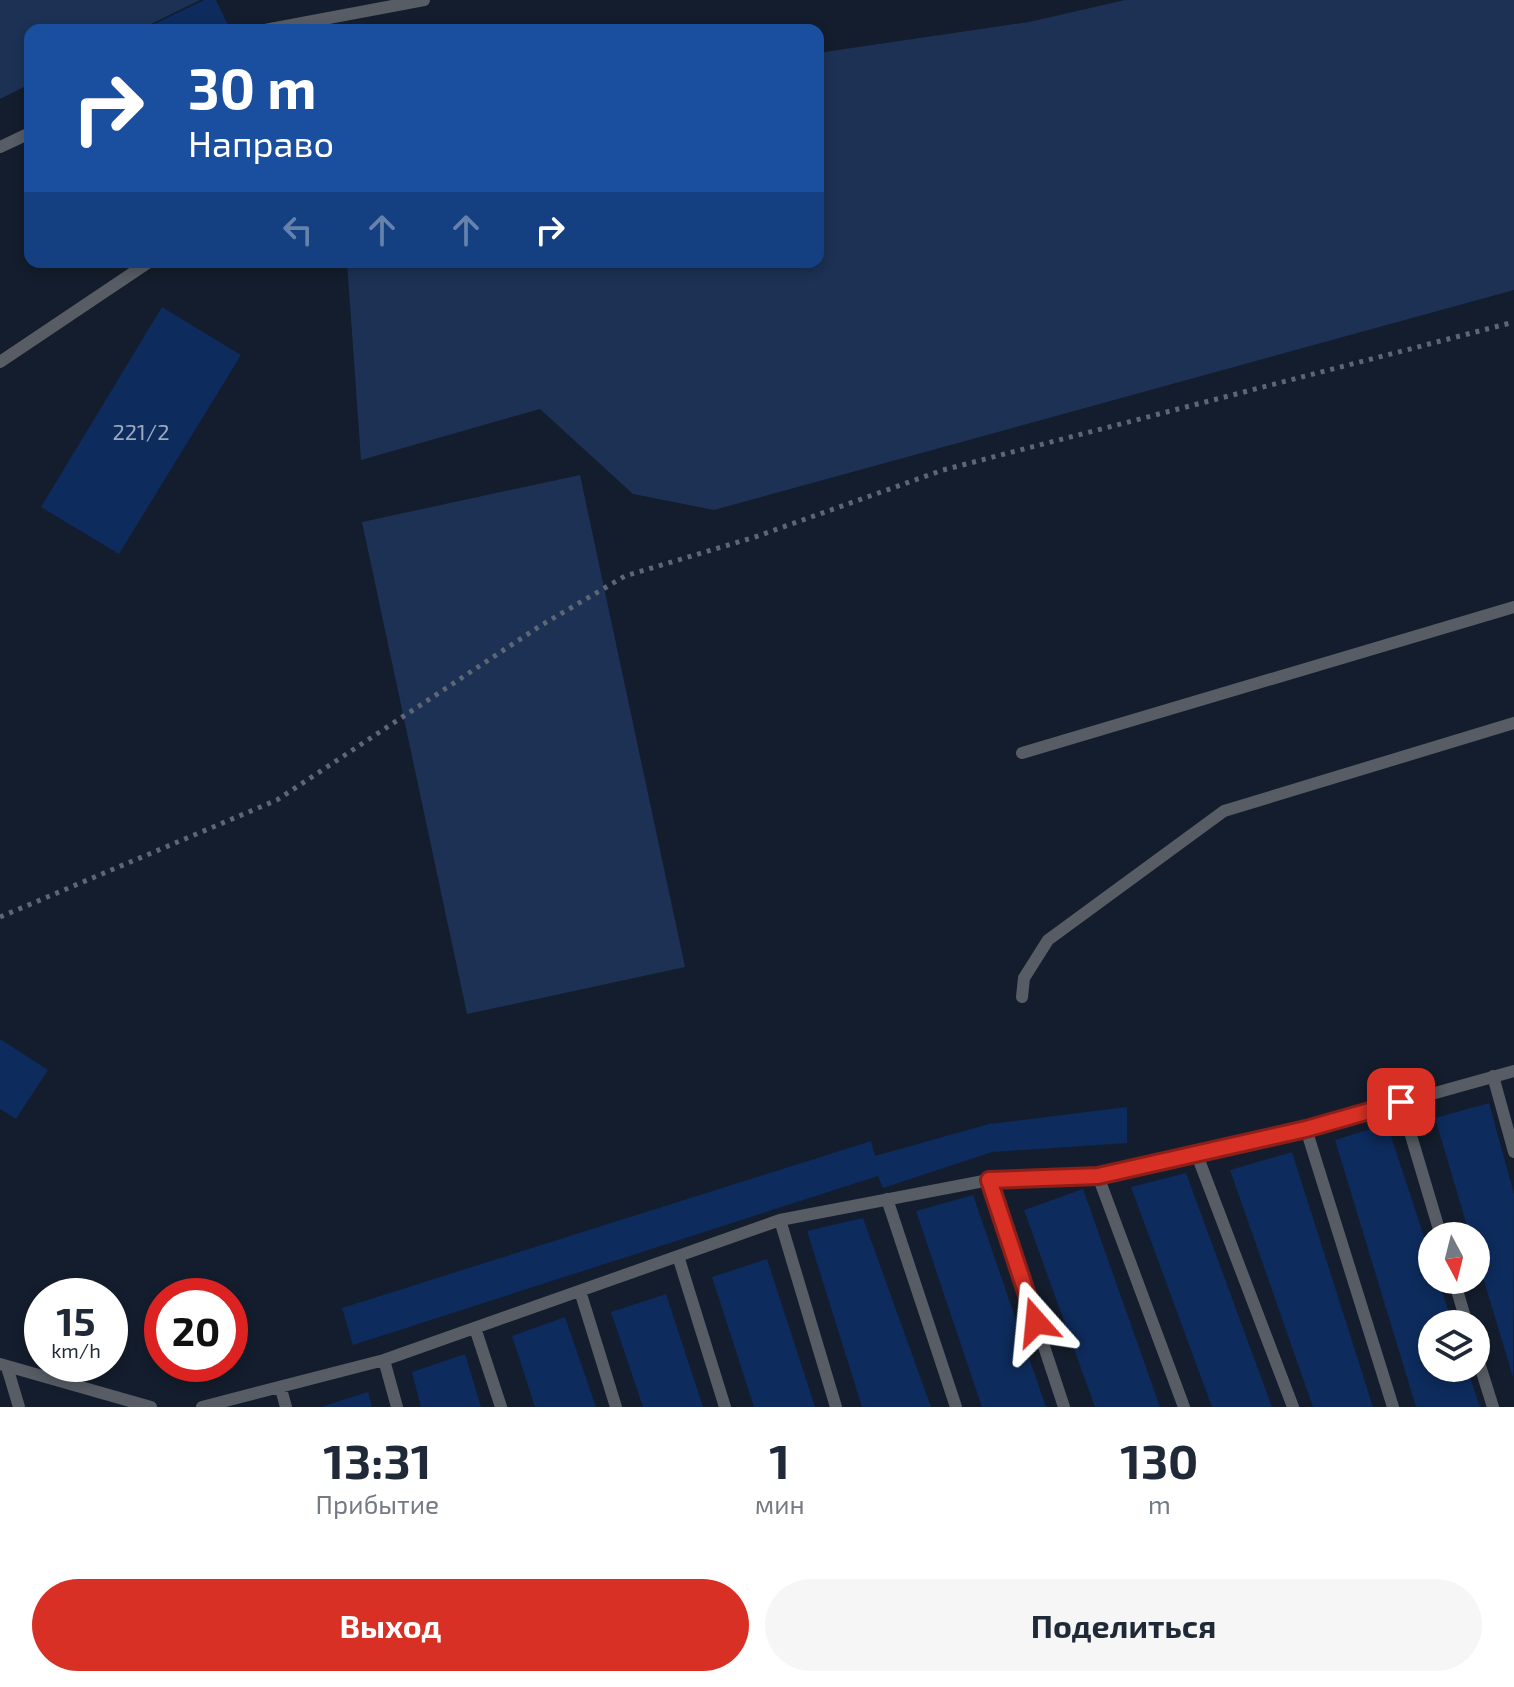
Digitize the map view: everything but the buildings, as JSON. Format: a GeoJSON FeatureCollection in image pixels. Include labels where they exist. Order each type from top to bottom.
{"type":"FeatureCollection","features":[{"type":"Feature","properties":{"kind":"lane"},"geometry":{"type":"LineString","coordinates":[[297,24],[424,0]]}},
{"type":"Feature","properties":{"kind":"lane"},"geometry":{"type":"LineString","coordinates":[[0,147],[24,136]]}},
{"type":"Feature","properties":{"kind":"lane"},"geometry":{"type":"LineString","coordinates":[[0,362],[140,268]]}},
{"type":"Feature","properties":{"kind":"lane"},"geometry":{"type":"LineString","coordinates":[[1022,753],[1514,607]]}},
{"type":"Feature","properties":{"kind":"lane"},"geometry":{"type":"LineString","coordinates":[[1022,997],[1024,978],[1048,940],[1224,811],[1514,723]]}},
{"type":"Feature","properties":{"kind":"lane"},"geometry":{"type":"LineString","coordinates":[[202,1407],[384,1360],[780,1220],[989,1180],[1098,1176],[1306,1129],[1514,1071]]}},
{"type":"Feature","properties":{"kind":"lane"},"geometry":{"type":"LineString","coordinates":[[1493,1076],[1514,1152]]}},
{"type":"Feature","properties":{"kind":"lane"},"geometry":{"type":"LineString","coordinates":[[1401,1102],[1437,1222]]}},
{"type":"Feature","properties":{"kind":"lane"},"geometry":{"type":"LineString","coordinates":[[1306,1129],[1393,1407]]}},
{"type":"Feature","properties":{"kind":"lane"},"geometry":{"type":"LineString","coordinates":[[1197,1155],[1293,1407]]}},
{"type":"Feature","properties":{"kind":"lane"},"geometry":{"type":"LineString","coordinates":[[1098,1176],[1184,1407]]}},
{"type":"Feature","properties":{"kind":"lane"},"geometry":{"type":"LineString","coordinates":[[989,1180],[1064,1407]]}},
{"type":"Feature","properties":{"kind":"lane"},"geometry":{"type":"LineString","coordinates":[[887,1199],[956,1407]]}},
{"type":"Feature","properties":{"kind":"lane"},"geometry":{"type":"LineString","coordinates":[[780,1220],[836,1407]]}},
{"type":"Feature","properties":{"kind":"lane"},"geometry":{"type":"LineString","coordinates":[[678,1256],[725,1407]]}},
{"type":"Feature","properties":{"kind":"lane"},"geometry":{"type":"LineString","coordinates":[[580,1291],[616,1407]]}},
{"type":"Feature","properties":{"kind":"lane"},"geometry":{"type":"LineString","coordinates":[[475,1328],[501,1407]]}},
{"type":"Feature","properties":{"kind":"lane"},"geometry":{"type":"LineString","coordinates":[[384,1360],[397,1407]]}},
{"type":"Feature","properties":{"kind":"lane"},"geometry":{"type":"LineString","coordinates":[[3,1366],[151,1407]]}},
{"type":"Feature","properties":{"kind":"lane"},"geometry":{"type":"LineString","coordinates":[[3,1366],[19,1407]]}},
{"type":"Feature","properties":{"kind":"lane"},"geometry":{"type":"LineString","coordinates":[[1485,1382],[1493,1407]]}},
{"type":"Feature","properties":{"kind":"lane"},"geometry":{"type":"LineString","coordinates":[[281,1389],[286,1407]]}},
{"type":"Feature","properties":{"kind":"lane"},"geometry":{"type":"LineString","coordinates":[[85,1391],[87,1407]]}},
{"type":"Feature","properties":{"kind":"path"},"geometry":{"type":"LineString","coordinates":[[0,917],[277,800],[540,626],[625,576],[755,537],[943,470],[1514,322]]}},
{"type":"Feature","properties":{"kind":"shaded area"},"geometry":{"type":"Polygon","coordinates":[[[0,0],[200,0],[151,24],[24,24],[24,87],[0,99],[0,0]]]}},
{"type":"Feature","properties":{"kind":"shaded area"},"geometry":{"type":"Polygon","coordinates":[[[1125,0],[1514,0],[1514,290],[714,510],[633,494],[540,409],[361,460],[347,268],[824,268],[824,52],[1029,22],[1125,0]]]}},
{"type":"Feature","properties":{"kind":"shaded area"},"geometry":{"type":"Polygon","coordinates":[[[580,475],[685,967],[467,1014],[362,522],[580,475]]]}},
{"type":"Feature","properties":{"kind":"route"},"geometry":{"type":"LineString","coordinates":[[1036,1322],[989,1180],[1098,1176],[1306,1129],[1401,1102]]}}]}
